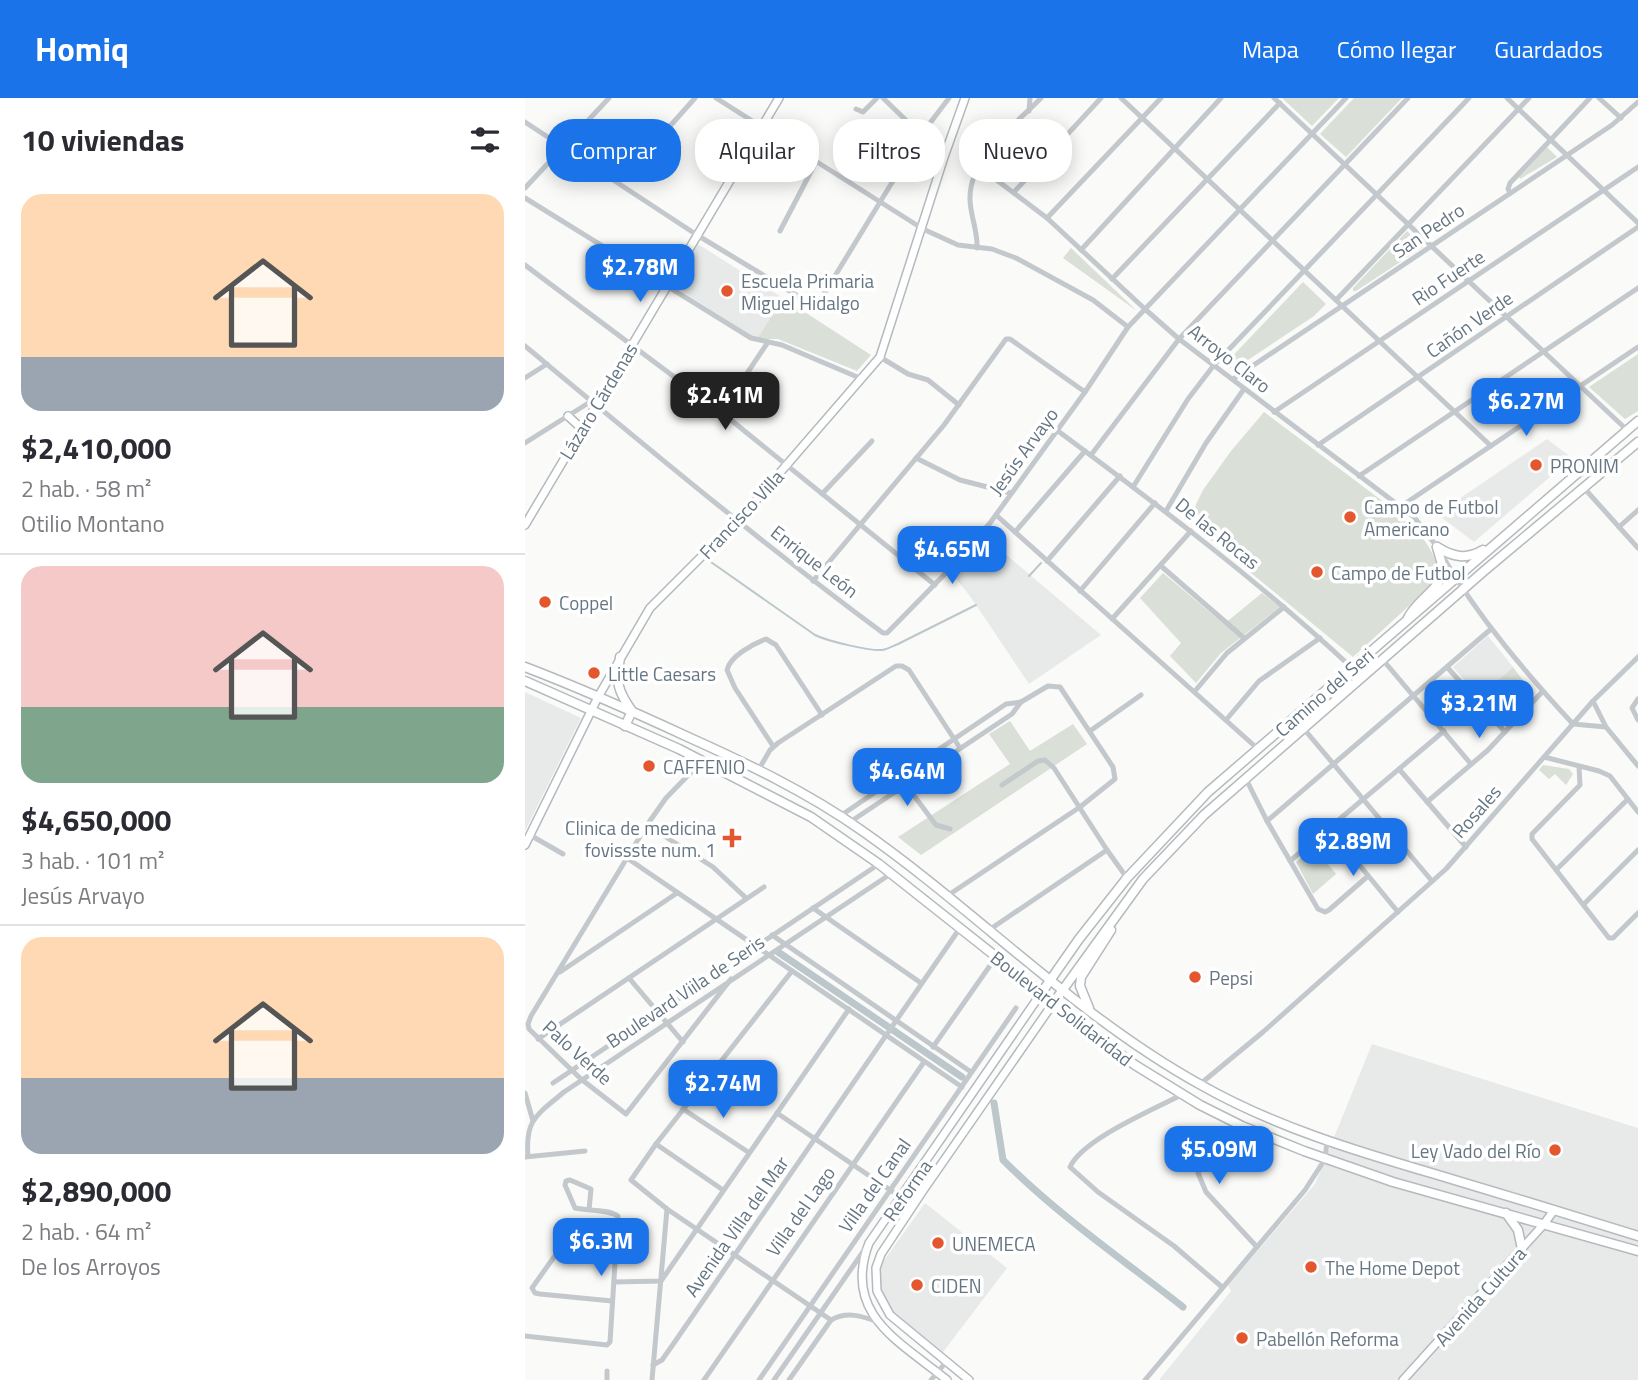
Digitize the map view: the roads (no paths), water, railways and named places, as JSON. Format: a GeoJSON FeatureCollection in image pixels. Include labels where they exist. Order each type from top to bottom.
{"type":"FeatureCollection","features":[{"type":"Feature","properties":{"kind":"main road","name":"Lázaro Cárdenas"},"geometry":{"type":"LineString","coordinates":[[766,119],[779,98]]}},
{"type":"Feature","properties":{"kind":"main road","name":"Francisco Villa"},"geometry":{"type":"LineString","coordinates":[[945,154],[965,98]]}},
{"type":"Feature","properties":{"kind":"main road","name":"Lázaro Cárdenas"},"geometry":{"type":"LineString","coordinates":[[525,525],[581,428],[592,403],[632,345],[729,182]]}},
{"type":"Feature","properties":{"kind":"main road","name":"Francisco Villa"},"geometry":{"type":"LineString","coordinates":[[525,845],[598,697],[650,608],[737,521],[880,357],[937,182]]}},
{"type":"Feature","properties":{"kind":"main road"},"geometry":{"type":"LineString","coordinates":[[568,416],[581,428]]}},
{"type":"Feature","properties":{"kind":"main road","name":"Camino del Seri"},"geometry":{"type":"LineString","coordinates":[[1042,992],[1079,939],[1128,877],[1208,792],[1638,421]]}},
{"type":"Feature","properties":{"kind":"main road","name":"Camino del Seri"},"geometry":{"type":"LineString","coordinates":[[1054,1002],[1118,912],[1171,848],[1463,590],[1638,442]]}},
{"type":"Feature","properties":{"kind":"main road"},"geometry":{"type":"LineString","coordinates":[[1437,547],[1451,555],[1468,557],[1507,533]]}},
{"type":"Feature","properties":{"kind":"main road"},"geometry":{"type":"LineString","coordinates":[[1406,621],[1413,607],[1440,581],[1443,569],[1437,547]]}},
{"type":"Feature","properties":{"kind":"main road"},"geometry":{"type":"LineString","coordinates":[[620,657],[617,685],[622,698],[632,711],[625,726]]}},
{"type":"Feature","properties":{"kind":"main road","name":"Boulevard Solidaridad"},"geometry":{"type":"LineString","coordinates":[[525,667],[632,711],[759,769],[850,822],[897,856],[1050,981],[1159,1060],[1199,1085],[1327,1142],[1638,1236]]}},
{"type":"Feature","properties":{"kind":"main road","name":"Boulevard Solidaridad"},"geometry":{"type":"LineString","coordinates":[[525,681],[703,760],[811,817],[892,873],[1116,1051],[1181,1095],[1242,1126],[1325,1159],[1393,1182],[1638,1251]]}},
{"type":"Feature","properties":{"kind":"main road"},"geometry":{"type":"LineString","coordinates":[[1090,1010],[1080,986],[1081,977],[1108,935],[1118,912]]}},
{"type":"Feature","properties":{"kind":"main road","name":"Reforma"},"geometry":{"type":"LineString","coordinates":[[947,1380],[878,1322],[865,1300],[861,1282],[863,1261],[869,1243],[924,1167],[1042,992]]}},
{"type":"Feature","properties":{"kind":"main road","name":"Reforma"},"geometry":{"type":"LineString","coordinates":[[969,1380],[890,1315],[880,1299],[875,1282],[876,1268],[881,1254],[934,1174],[1054,1002]]}},
{"type":"Feature","properties":{"kind":"main road"},"geometry":{"type":"LineString","coordinates":[[924,1167],[934,1174]]}},
{"type":"Feature","properties":{"kind":"main road","name":"Avenida Cultura"},"geometry":{"type":"LineString","coordinates":[[1403,1380],[1554,1210]]}},
{"type":"Feature","properties":{"kind":"main road"},"geometry":{"type":"LineString","coordinates":[[1506,1213],[1518,1230],[1522,1249]]}},
{"type":"Feature","properties":{"kind":"street"},"geometry":{"type":"LineString","coordinates":[[589,119],[609,98]]}},
{"type":"Feature","properties":{"kind":"street"},"geometry":{"type":"LineString","coordinates":[[676,119],[695,98]]}},
{"type":"Feature","properties":{"kind":"street"},"geometry":{"type":"LineString","coordinates":[[716,98],[749,119]]}},
{"type":"Feature","properties":{"kind":"street"},"geometry":{"type":"LineString","coordinates":[[856,108],[863,112],[877,98]]}},
{"type":"Feature","properties":{"kind":"street"},"geometry":{"type":"LineString","coordinates":[[883,98],[905,119]]}},
{"type":"Feature","properties":{"kind":"street"},"geometry":{"type":"LineString","coordinates":[[933,119],[949,98]]}},
{"type":"Feature","properties":{"kind":"street"},"geometry":{"type":"LineString","coordinates":[[1029,111],[1030,98]]}},
{"type":"Feature","properties":{"kind":"street"},"geometry":{"type":"LineString","coordinates":[[1021,119],[1041,98]]}},
{"type":"Feature","properties":{"kind":"street"},"geometry":{"type":"LineString","coordinates":[[1014,192],[1101,98]]}},
{"type":"Feature","properties":{"kind":"street"},"geometry":{"type":"LineString","coordinates":[[1121,98],[1491,446]]}},
{"type":"Feature","properties":{"kind":"street"},"geometry":{"type":"LineString","coordinates":[[1048,218],[1161,98]]}},
{"type":"Feature","properties":{"kind":"street"},"geometry":{"type":"LineString","coordinates":[[1081,250],[1221,98]]}},
{"type":"Feature","properties":{"kind":"street"},"geometry":{"type":"LineString","coordinates":[[1275,98],[1627,430]]}},
{"type":"Feature","properties":{"kind":"street","name":"Jesús Arvayo"},"geometry":{"type":"LineString","coordinates":[[887,633],[935,585],[996,515],[1085,392],[1128,327],[1346,98]]}},
{"type":"Feature","properties":{"kind":"street"},"geometry":{"type":"LineString","coordinates":[[1015,532],[1088,453],[1179,339],[1408,98]]}},
{"type":"Feature","properties":{"kind":"street"},"geometry":{"type":"LineString","coordinates":[[1133,486],[1188,399],[1214,365],[1469,98]]}},
{"type":"Feature","properties":{"kind":"street"},"geometry":{"type":"LineString","coordinates":[[1507,98],[1638,225]]}},
{"type":"Feature","properties":{"kind":"street"},"geometry":{"type":"LineString","coordinates":[[1336,300],[1529,98]]}},
{"type":"Feature","properties":{"kind":"street"},"geometry":{"type":"LineString","coordinates":[[1510,193],[1510,183],[1590,98]]}},
{"type":"Feature","properties":{"kind":"street"},"geometry":{"type":"LineString","coordinates":[[1599,98],[1621,118]]}},
{"type":"Feature","properties":{"kind":"street","name":"San Pedro"},"geometry":{"type":"LineString","coordinates":[[1233,379],[1567,155],[1621,118],[1638,102]]}},
{"type":"Feature","properties":{"kind":"street"},"geometry":{"type":"LineString","coordinates":[[1112,279],[1280,103]]}},
{"type":"Feature","properties":{"kind":"street"},"geometry":{"type":"LineString","coordinates":[[525,122],[546,135]]}},
{"type":"Feature","properties":{"kind":"street"},"geometry":{"type":"LineString","coordinates":[[819,164],[923,229],[958,245],[1003,252],[1093,300],[1128,327]]}},
{"type":"Feature","properties":{"kind":"street"},"geometry":{"type":"LineString","coordinates":[[525,188],[546,165]]}},
{"type":"Feature","properties":{"kind":"street","name":"Rio Fuerte"},"geometry":{"type":"LineString","coordinates":[[1274,412],[1638,167]]}},
{"type":"Feature","properties":{"kind":"street"},"geometry":{"type":"LineString","coordinates":[[618,182],[815,307],[892,182]]}},
{"type":"Feature","properties":{"kind":"street"},"geometry":{"type":"LineString","coordinates":[[781,231],[806,182]]}},
{"type":"Feature","properties":{"kind":"street"},"geometry":{"type":"LineString","coordinates":[[973,182],[970,198],[977,248]]}},
{"type":"Feature","properties":{"kind":"street","name":"Arroyo Claro"},"geometry":{"type":"LineString","coordinates":[[1000,182],[1048,218],[1179,339],[1414,517],[1491,629],[1573,724]]}},
{"type":"Feature","properties":{"kind":"street"},"geometry":{"type":"LineString","coordinates":[[525,198],[751,338],[782,345],[862,379]]}},
{"type":"Feature","properties":{"kind":"street","name":"Cañón Verde"},"geometry":{"type":"LineString","coordinates":[[1318,445],[1508,317],[1638,225]]}},
{"type":"Feature","properties":{"kind":"street"},"geometry":{"type":"LineString","coordinates":[[525,265],[721,412],[935,585]]}},
{"type":"Feature","properties":{"kind":"street"},"geometry":{"type":"LineString","coordinates":[[1359,476],[1638,288]]}},
{"type":"Feature","properties":{"kind":"street"},"geometry":{"type":"LineString","coordinates":[[813,581],[959,405],[1003,342],[1008,339],[1085,392]]}},
{"type":"Feature","properties":{"kind":"street"},"geometry":{"type":"LineString","coordinates":[[721,412],[768,342]]}},
{"type":"Feature","properties":{"kind":"street","name":"Enrique León"},"geometry":{"type":"LineString","coordinates":[[525,346],[737,521],[813,581],[883,633],[887,633]]}},
{"type":"Feature","properties":{"kind":"street"},"geometry":{"type":"LineString","coordinates":[[1400,507],[1638,347]]}},
{"type":"Feature","properties":{"kind":"street"},"geometry":{"type":"LineString","coordinates":[[880,357],[908,374],[928,380],[959,405]]}},
{"type":"Feature","properties":{"kind":"street"},"geometry":{"type":"LineString","coordinates":[[525,378],[547,364]]}},
{"type":"Feature","properties":{"kind":"street"},"geometry":{"type":"LineString","coordinates":[[1166,511],[1206,443],[1244,389]]}},
{"type":"Feature","properties":{"kind":"street"},"geometry":{"type":"LineString","coordinates":[[525,443],[592,403]]}},
{"type":"Feature","properties":{"kind":"street","name":"De las Rocas"},"geometry":{"type":"LineString","coordinates":[[1058,430],[1191,531],[1352,667]]}},
{"type":"Feature","properties":{"kind":"street"},"geometry":{"type":"LineString","coordinates":[[822,494],[872,440]]}},
{"type":"Feature","properties":{"kind":"street"},"geometry":{"type":"LineString","coordinates":[[916,458],[960,480],[1011,494]]}},
{"type":"Feature","properties":{"kind":"street"},"geometry":{"type":"LineString","coordinates":[[1047,561],[1120,476]]}},
{"type":"Feature","properties":{"kind":"street"},"geometry":{"type":"LineString","coordinates":[[1584,488],[1638,548]]}},
{"type":"Feature","properties":{"kind":"street"},"geometry":{"type":"LineString","coordinates":[[1080,591],[1155,503]]}},
{"type":"Feature","properties":{"kind":"street"},"geometry":{"type":"LineString","coordinates":[[1619,527],[1638,510]]}},
{"type":"Feature","properties":{"kind":"street"},"geometry":{"type":"LineString","coordinates":[[996,515],[1258,748]]}},
{"type":"Feature","properties":{"kind":"street"},"geometry":{"type":"LineString","coordinates":[[1112,619],[1191,531]]}},
{"type":"Feature","properties":{"kind":"street"},"geometry":{"type":"LineString","coordinates":[[1161,566],[1244,638]]}},
{"type":"Feature","properties":{"kind":"street"},"geometry":{"type":"LineString","coordinates":[[1195,691],[1216,664],[1284,607]]}},
{"type":"Feature","properties":{"kind":"street"},"geometry":{"type":"LineString","coordinates":[[1267,821],[1491,629]]}},
{"type":"Feature","properties":{"kind":"street"},"geometry":{"type":"LineString","coordinates":[[1226,720],[1259,681],[1320,638]]}},
{"type":"Feature","properties":{"kind":"street"},"geometry":{"type":"LineString","coordinates":[[773,746],[735,688],[727,670],[729,663],[756,644],[766,639],[776,645],[822,715]]}},
{"type":"Feature","properties":{"kind":"street","name":"Rosales"},"geometry":{"type":"LineString","coordinates":[[1199,1085],[1272,1025],[1432,881],[1466,847],[1593,701],[1638,657]]}},
{"type":"Feature","properties":{"kind":"street"},"geometry":{"type":"LineString","coordinates":[[1383,660],[1471,764]]}},
{"type":"Feature","properties":{"kind":"street"},"geometry":{"type":"LineString","coordinates":[[759,769],[773,746],[890,668],[902,666],[909,670],[917,681],[960,748]]}},
{"type":"Feature","properties":{"kind":"street"},"geometry":{"type":"LineString","coordinates":[[1447,667],[1505,732]]}},
{"type":"Feature","properties":{"kind":"street"},"geometry":{"type":"LineString","coordinates":[[850,822],[1012,714],[1021,702],[1048,686],[1060,687],[1115,774],[1111,784],[947,896]]}},
{"type":"Feature","properties":{"kind":"street"},"geometry":{"type":"LineString","coordinates":[[1427,802],[1505,732],[1543,691]]}},
{"type":"Feature","properties":{"kind":"street"},"geometry":{"type":"LineString","coordinates":[[1090,731],[1141,695]]}},
{"type":"Feature","properties":{"kind":"street"},"geometry":{"type":"LineString","coordinates":[[1638,699],[1632,708],[1638,720]]}},
{"type":"Feature","properties":{"kind":"street"},"geometry":{"type":"LineString","coordinates":[[1593,701],[1606,727],[1638,766]]}},
{"type":"Feature","properties":{"kind":"street"},"geometry":{"type":"LineString","coordinates":[[840,816],[1006,704],[1021,702]]}},
{"type":"Feature","properties":{"kind":"street"},"geometry":{"type":"LineString","coordinates":[[1573,724],[1606,727]]}},
{"type":"Feature","properties":{"kind":"street"},"geometry":{"type":"LineString","coordinates":[[1304,729],[1432,881]]}},
{"type":"Feature","properties":{"kind":"street"},"geometry":{"type":"LineString","coordinates":[[1290,861],[1444,731]]}},
{"type":"Feature","properties":{"kind":"street"},"geometry":{"type":"LineString","coordinates":[[1543,757],[1610,776],[1638,812]]}},
{"type":"Feature","properties":{"kind":"street","name":"Palo Verde"},"geometry":{"type":"LineString","coordinates":[[703,760],[674,790],[647,825],[528,1021],[529,1029],[571,1071],[626,1114],[731,979]]}},
{"type":"Feature","properties":{"kind":"street"},"geometry":{"type":"LineString","coordinates":[[1002,785],[1038,761],[1045,760],[1054,768],[1107,850],[1128,877]]}},
{"type":"Feature","properties":{"kind":"street"},"geometry":{"type":"LineString","coordinates":[[1579,767],[1580,785],[1532,834],[1532,839],[1611,939],[1638,913]]}},
{"type":"Feature","properties":{"kind":"street"},"geometry":{"type":"LineString","coordinates":[[1399,769],[1466,847]]}},
{"type":"Feature","properties":{"kind":"street"},"geometry":{"type":"LineString","coordinates":[[1246,779],[1267,821],[1321,912],[1329,911],[1368,876]]}},
{"type":"Feature","properties":{"kind":"street"},"geometry":{"type":"LineString","coordinates":[[906,785],[936,825],[950,829]]}},
{"type":"Feature","properties":{"kind":"street"},"geometry":{"type":"LineString","coordinates":[[867,797],[873,805]]}},
{"type":"Feature","properties":{"kind":"street"},"geometry":{"type":"LineString","coordinates":[[1556,870],[1628,799]]}},
{"type":"Feature","properties":{"kind":"street"},"geometry":{"type":"LineString","coordinates":[[647,825],[713,867],[747,898]]}},
{"type":"Feature","properties":{"kind":"street"},"geometry":{"type":"LineString","coordinates":[[1329,828],[1398,912]]}},
{"type":"Feature","properties":{"kind":"street"},"geometry":{"type":"LineString","coordinates":[[530,835],[563,854]]}},
{"type":"Feature","properties":{"kind":"street"},"geometry":{"type":"LineString","coordinates":[[989,930],[1107,850]]}},
{"type":"Feature","properties":{"kind":"street"},"geometry":{"type":"LineString","coordinates":[[1584,904],[1638,850]]}},
{"type":"Feature","properties":{"kind":"street"},"geometry":{"type":"LineString","coordinates":[[627,859],[962,1087]]}},
{"type":"Feature","properties":{"kind":"street","name":"Boulevard Viila de Seris"},"geometry":{"type":"LineString","coordinates":[[553,1083],[879,864]]}},
{"type":"Feature","properties":{"kind":"street","name":"Boulevard Viila de Seris"},"geometry":{"type":"LineString","coordinates":[[533,1121],[541,1111],[581,1079],[892,873]]}},
{"type":"Feature","properties":{"kind":"street"},"geometry":{"type":"LineString","coordinates":[[538,1040],[764,887]]}},
{"type":"Feature","properties":{"kind":"street"},"geometry":{"type":"LineString","coordinates":[[557,974],[677,892]]}},
{"type":"Feature","properties":{"kind":"street"},"geometry":{"type":"LineString","coordinates":[[813,908],[921,983]]}},
{"type":"Feature","properties":{"kind":"street","name":"Avenida Villa del Mar"},"geometry":{"type":"LineString","coordinates":[[653,1365],[662,1360],[960,928]]}},
{"type":"Feature","properties":{"kind":"street"},"geometry":{"type":"LineString","coordinates":[[772,935],[971,1073]]}},
{"type":"Feature","properties":{"kind":"street"},"geometry":{"type":"LineString","coordinates":[[933,1046],[996,957]]}},
{"type":"Feature","properties":{"kind":"street"},"geometry":{"type":"LineString","coordinates":[[792,971],[656,1144],[631,1180],[667,1209],[831,1320]]}},
{"type":"Feature","properties":{"kind":"street"},"geometry":{"type":"LineString","coordinates":[[629,978],[683,1042]]}},
{"type":"Feature","properties":{"kind":"street","name":"Villa del Canal"},"geometry":{"type":"LineString","coordinates":[[759,1380],[1016,1008]]}},
{"type":"Feature","properties":{"kind":"street"},"geometry":{"type":"LineString","coordinates":[[660,1281],[849,1009]]}},
{"type":"Feature","properties":{"kind":"street","name":"Villa del Lago"},"geometry":{"type":"LineString","coordinates":[[704,1380],[924,1062]]}},
{"type":"Feature","properties":{"kind":"street"},"geometry":{"type":"LineString","coordinates":[[525,1093],[533,1121],[528,1128],[527,1156],[585,1152]]}},
{"type":"Feature","properties":{"kind":"street"},"geometry":{"type":"LineString","coordinates":[[1181,1095],[1101,1138],[1086,1148],[1070,1167],[1098,1192],[1174,1246],[1222,1287]]}},
{"type":"Feature","properties":{"kind":"street"},"geometry":{"type":"LineString","coordinates":[[684,1108],[748,1152]]}},
{"type":"Feature","properties":{"kind":"street"},"geometry":{"type":"LineString","coordinates":[[777,1113],[902,1198]]}},
{"type":"Feature","properties":{"kind":"street"},"geometry":{"type":"LineString","coordinates":[[1242,1126],[1203,1163],[1198,1173],[1206,1192],[1257,1247]]}},
{"type":"Feature","properties":{"kind":"street"},"geometry":{"type":"LineString","coordinates":[[1145,1380],[1305,1190],[1325,1159],[1327,1142]]}},
{"type":"Feature","properties":{"kind":"street"},"geometry":{"type":"LineString","coordinates":[[656,1144],[723,1190]]}},
{"type":"Feature","properties":{"kind":"street"},"geometry":{"type":"LineString","coordinates":[[525,1336],[607,1345],[609,1343],[617,1214],[589,1210],[573,1206],[566,1181],[571,1180],[591,1189],[589,1210]]}},
{"type":"Feature","properties":{"kind":"street"},"geometry":{"type":"LineString","coordinates":[[652,1380],[667,1209]]}},
{"type":"Feature","properties":{"kind":"street","name":"Villa del Canal"},"geometry":{"type":"LineString","coordinates":[[774,1380],[869,1243]]}},
{"type":"Feature","properties":{"kind":"street"},"geometry":{"type":"LineString","coordinates":[[612,1301],[540,1294],[534,1293],[532,1288],[558,1253],[614,1256]]}},
{"type":"Feature","properties":{"kind":"street"},"geometry":{"type":"LineString","coordinates":[[614,1282],[660,1281]]}},
{"type":"Feature","properties":{"kind":"street"},"geometry":{"type":"LineString","coordinates":[[789,1380],[831,1320],[849,1314],[878,1322]]}},
{"type":"Feature","properties":{"kind":"street"},"geometry":{"type":"LineString","coordinates":[[931,1380],[946,1362]]}},
{"type":"Feature","properties":{"kind":"street"},"geometry":{"type":"LineString","coordinates":[[607,1371],[607,1380]]}},
{"type":"Feature","properties":{"kind":"waterway"},"geometry":{"type":"LineString","coordinates":[[708,560],[815,635],[868,649],[888,648],[976,605]]}},
{"type":"Feature","properties":{"kind":"waterway"},"geometry":{"type":"LineString","coordinates":[[1029,576],[1041,563]]}},
{"type":"Feature","properties":{"kind":"waterway"},"geometry":{"type":"LineString","coordinates":[[778,952],[962,1077]]}},
{"type":"Feature","properties":{"kind":"waterway"},"geometry":{"type":"LineString","coordinates":[[994,1103],[1003,1160],[1068,1218],[1183,1307]]}},
{"type":"Feature","properties":{"kind":"place","name":"Escuela Primaria Miguel Hidalgo"},"geometry":{"type":"Point","coordinates":[727,291]}},
{"type":"Feature","properties":{"kind":"place","name":"PRONIM"},"geometry":{"type":"Point","coordinates":[1536,465]}},
{"type":"Feature","properties":{"kind":"place","name":"Campo de Futbol Americano"},"geometry":{"type":"Point","coordinates":[1350,517]}},
{"type":"Feature","properties":{"kind":"place","name":"Campo de Futbol"},"geometry":{"type":"Point","coordinates":[1317,572]}},
{"type":"Feature","properties":{"kind":"place","name":"Coppel"},"geometry":{"type":"Point","coordinates":[545,602]}},
{"type":"Feature","properties":{"kind":"place","name":"Little Caesars"},"geometry":{"type":"Point","coordinates":[594,673]}},
{"type":"Feature","properties":{"kind":"place","name":"CAFFENIO"},"geometry":{"type":"Point","coordinates":[649,766]}},
{"type":"Feature","properties":{"kind":"place","name":"Clinica de medicina fovissste num. 1"},"geometry":{"type":"Point","coordinates":[732,838]}},
{"type":"Feature","properties":{"kind":"place","name":"Pepsi"},"geometry":{"type":"Point","coordinates":[1195,977]}},
{"type":"Feature","properties":{"kind":"place","name":"Ley Vado del Río"},"geometry":{"type":"Point","coordinates":[1555,1150]}},
{"type":"Feature","properties":{"kind":"place","name":"UNEMECA"},"geometry":{"type":"Point","coordinates":[938,1243]}},
{"type":"Feature","properties":{"kind":"place","name":"The Home Depot"},"geometry":{"type":"Point","coordinates":[1311,1267]}},
{"type":"Feature","properties":{"kind":"place","name":"CIDEN"},"geometry":{"type":"Point","coordinates":[917,1285]}},
{"type":"Feature","properties":{"kind":"place","name":"Pabellón Reforma"},"geometry":{"type":"Point","coordinates":[1242,1338]}}]}
